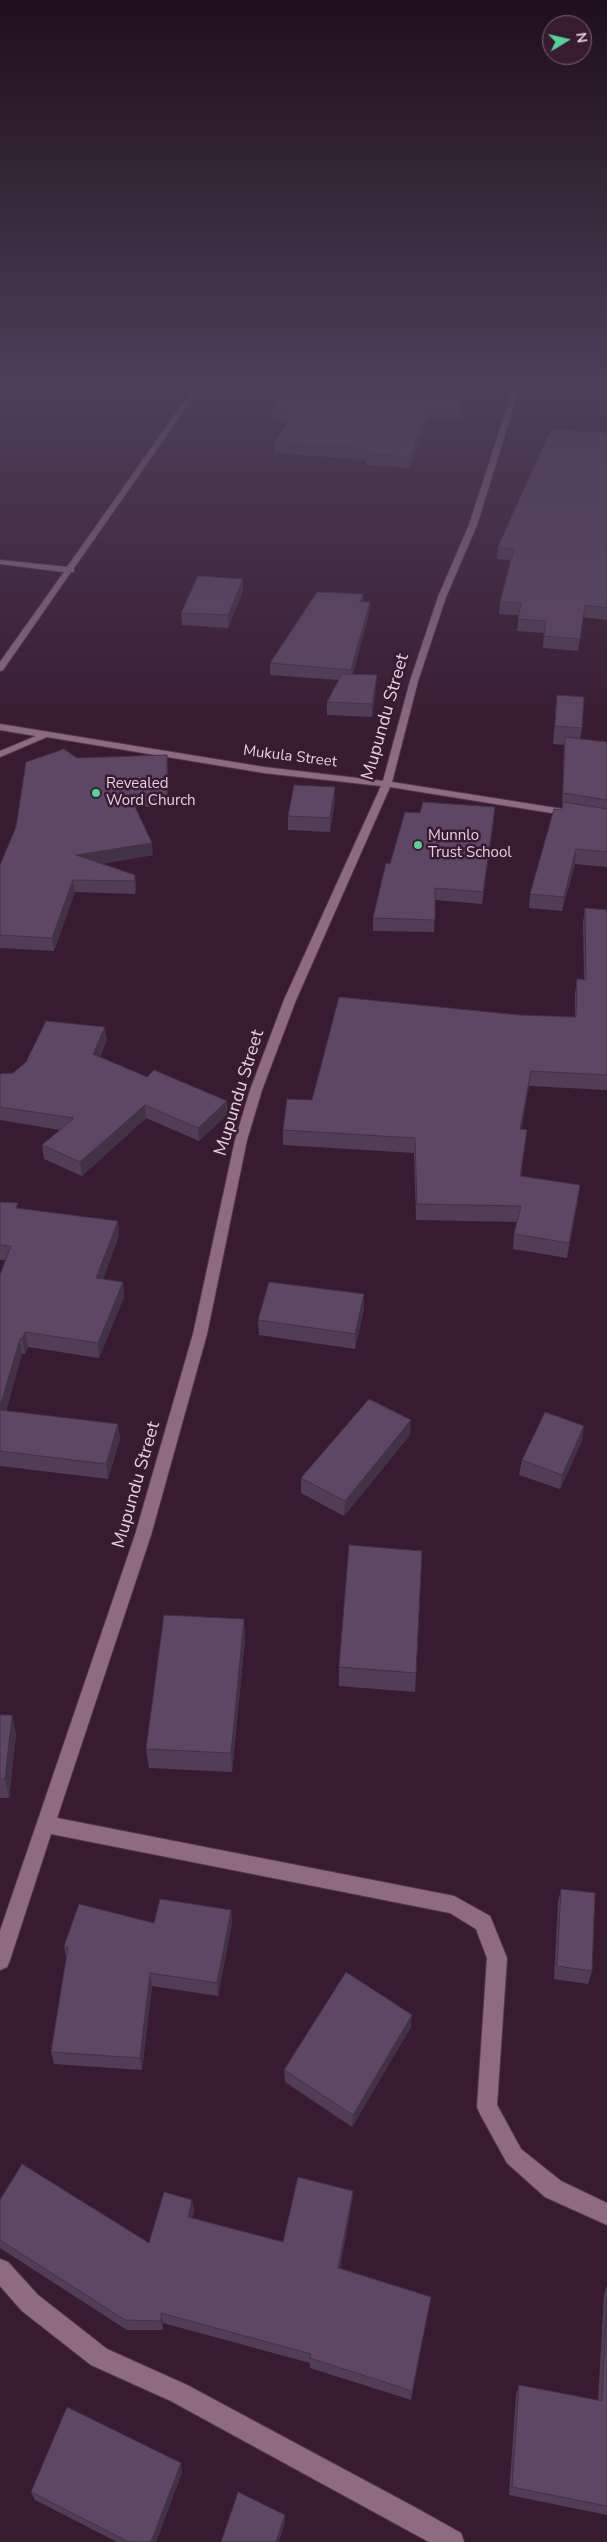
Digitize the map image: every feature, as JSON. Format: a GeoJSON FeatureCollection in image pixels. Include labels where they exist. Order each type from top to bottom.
{"type":"FeatureCollection","features":[{"type":"Feature","properties":{"kind":"street"},"geometry":{"type":"LineString","coordinates":[[0,668],[114,508]]}},
{"type":"Feature","properties":{"kind":"street","name":"Mupundu Street"},"geometry":{"type":"LineString","coordinates":[[0,1960],[47,1825],[151,1506],[200,1334],[241,1140],[256,1090],[290,1000],[387,784],[417,672],[442,598],[478,508]]}},
{"type":"Feature","properties":{"kind":"street"},"geometry":{"type":"LineString","coordinates":[[0,562],[71,570]]}},
{"type":"Feature","properties":{"kind":"street","name":"Mukula Street"},"geometry":{"type":"LineString","coordinates":[[0,726],[264,770],[387,784],[607,820]]}},
{"type":"Feature","properties":{"kind":"street"},"geometry":{"type":"LineString","coordinates":[[0,754],[47,734]]}},
{"type":"Feature","properties":{"kind":"street"},"geometry":{"type":"LineString","coordinates":[[47,1825],[454,1905],[484,1923],[497,1958],[487,2107],[514,2156],[553,2189],[607,2214]]}},
{"type":"Feature","properties":{"kind":"street"},"geometry":{"type":"LineString","coordinates":[[0,2270],[30,2303],[99,2358],[188,2397],[410,2517],[452,2542]]}},
{"type":"Feature","properties":{"kind":"building"},"geometry":{"type":"Polygon","coordinates":[[[516,508],[607,508],[607,608],[585,605],[580,639],[544,636],[546,621],[518,619],[521,603],[500,602],[514,549],[498,547],[516,508]]]}},
{"type":"Feature","properties":{"kind":"building"},"geometry":{"type":"Polygon","coordinates":[[[198,576],[243,579],[228,615],[181,613],[198,576]]]}},
{"type":"Feature","properties":{"kind":"building"},"geometry":{"type":"Polygon","coordinates":[[[317,592],[363,594],[360,602],[370,602],[351,670],[270,663],[317,592]]]}},
{"type":"Feature","properties":{"kind":"building"},"geometry":{"type":"Polygon","coordinates":[[[342,674],[377,675],[372,704],[327,702],[342,674]]]}},
{"type":"Feature","properties":{"kind":"building"},"geometry":{"type":"Polygon","coordinates":[[[557,695],[584,697],[582,728],[555,726],[557,695]]]}},
{"type":"Feature","properties":{"kind":"building"},"geometry":{"type":"Polygon","coordinates":[[[565,737],[607,742],[607,800],[563,793],[565,737]]]}},
{"type":"Feature","properties":{"kind":"building"},"geometry":{"type":"Polygon","coordinates":[[[64,749],[77,758],[167,755],[167,794],[129,794],[152,843],[76,855],[135,875],[134,881],[73,880],[52,938],[0,935],[0,865],[16,827],[26,762],[64,749]]]}},
{"type":"Feature","properties":{"kind":"building"},"geometry":{"type":"Polygon","coordinates":[[[294,785],[335,787],[330,818],[288,816],[294,785]]]}},
{"type":"Feature","properties":{"kind":"building"},"geometry":{"type":"Polygon","coordinates":[[[423,802],[495,807],[483,892],[435,888],[435,920],[373,918],[386,863],[390,864],[405,812],[420,813],[423,802]]]}},
{"type":"Feature","properties":{"kind":"building"},"geometry":{"type":"Polygon","coordinates":[[[563,802],[607,809],[607,852],[576,849],[564,897],[530,894],[554,809],[562,810],[563,802]]]}},
{"type":"Feature","properties":{"kind":"building"},"geometry":{"type":"Polygon","coordinates":[[[585,908],[607,910],[607,1075],[531,1071],[520,1129],[527,1130],[520,1176],[580,1185],[569,1243],[514,1234],[521,1206],[417,1204],[415,1138],[283,1130],[287,1099],[312,1100],[339,997],[519,1015],[576,1017],[577,979],[586,980],[585,908]]]}},
{"type":"Feature","properties":{"kind":"building"},"geometry":{"type":"Polygon","coordinates":[[[46,1021],[105,1027],[93,1054],[147,1077],[154,1070],[227,1101],[198,1128],[145,1105],[80,1162],[42,1145],[74,1118],[0,1107],[0,1074],[13,1073],[26,1062],[46,1021]]]}},
{"type":"Feature","properties":{"kind":"building"},"geometry":{"type":"Polygon","coordinates":[[[0,1202],[18,1203],[16,1208],[118,1221],[96,1278],[123,1282],[98,1343],[25,1332],[22,1339],[20,1339],[0,1406],[0,1275],[11,1246],[0,1245],[0,1202]]]}},
{"type":"Feature","properties":{"kind":"building"},"geometry":{"type":"Polygon","coordinates":[[[269,1282],[364,1294],[355,1334],[258,1320],[269,1282]]]}},
{"type":"Feature","properties":{"kind":"building"},"geometry":{"type":"Polygon","coordinates":[[[369,1399],[411,1420],[345,1501],[301,1478],[369,1399]]]}},
{"type":"Feature","properties":{"kind":"building"},"geometry":{"type":"Polygon","coordinates":[[[0,1410],[118,1424],[106,1464],[0,1451],[0,1410]]]}},
{"type":"Feature","properties":{"kind":"building"},"geometry":{"type":"Polygon","coordinates":[[[545,1412],[584,1426],[562,1475],[522,1460],[545,1412]]]}},
{"type":"Feature","properties":{"kind":"building"},"geometry":{"type":"Polygon","coordinates":[[[349,1545],[422,1551],[416,1673],[339,1667],[349,1545]]]}},
{"type":"Feature","properties":{"kind":"building"},"geometry":{"type":"Polygon","coordinates":[[[164,1615],[244,1619],[231,1753],[146,1749],[164,1615]]]}},
{"type":"Feature","properties":{"kind":"building"},"geometry":{"type":"Polygon","coordinates":[[[0,1715],[12,1715],[5,1779],[0,1779],[0,1715]]]}},
{"type":"Feature","properties":{"kind":"building"},"geometry":{"type":"Polygon","coordinates":[[[561,1889],[595,1893],[592,1971],[557,1966],[561,1889]]]}},
{"type":"Feature","properties":{"kind":"building"},"geometry":{"type":"Polygon","coordinates":[[[160,1899],[231,1910],[217,1983],[150,1973],[140,2058],[51,2052],[68,1948],[64,1946],[79,1904],[154,1923],[160,1899]]]}},
{"type":"Feature","properties":{"kind":"building"},"geometry":{"type":"Polygon","coordinates":[[[346,1972],[412,2015],[353,2115],[284,2070],[346,1972]]]}},
{"type":"Feature","properties":{"kind":"building"},"geometry":{"type":"Polygon","coordinates":[[[22,2164],[149,2243],[164,2192],[192,2200],[188,2217],[283,2242],[298,2177],[353,2191],[338,2268],[431,2297],[412,2391],[310,2358],[311,2354],[161,2313],[161,2321],[125,2320],[0,2240],[0,2200],[22,2164]]]}},
{"type":"Feature","properties":{"kind":"building"},"geometry":{"type":"Polygon","coordinates":[[[607,2298],[607,2506],[512,2487],[519,2385],[602,2401],[607,2298]]]}},
{"type":"Feature","properties":{"kind":"building"},"geometry":{"type":"Polygon","coordinates":[[[67,2407],[181,2463],[151,2542],[129,2542],[31,2492],[67,2407]]]}},
{"type":"Feature","properties":{"kind":"building"},"geometry":{"type":"Polygon","coordinates":[[[238,2492],[285,2515],[276,2542],[221,2542],[238,2492]]]}},
{"type":"Feature","properties":{"kind":"place","name":"Revealed Word Church"},"geometry":{"type":"Point","coordinates":[96,793]}},
{"type":"Feature","properties":{"kind":"place","name":"Munnlo Trust School"},"geometry":{"type":"Point","coordinates":[418,845]}}]}
